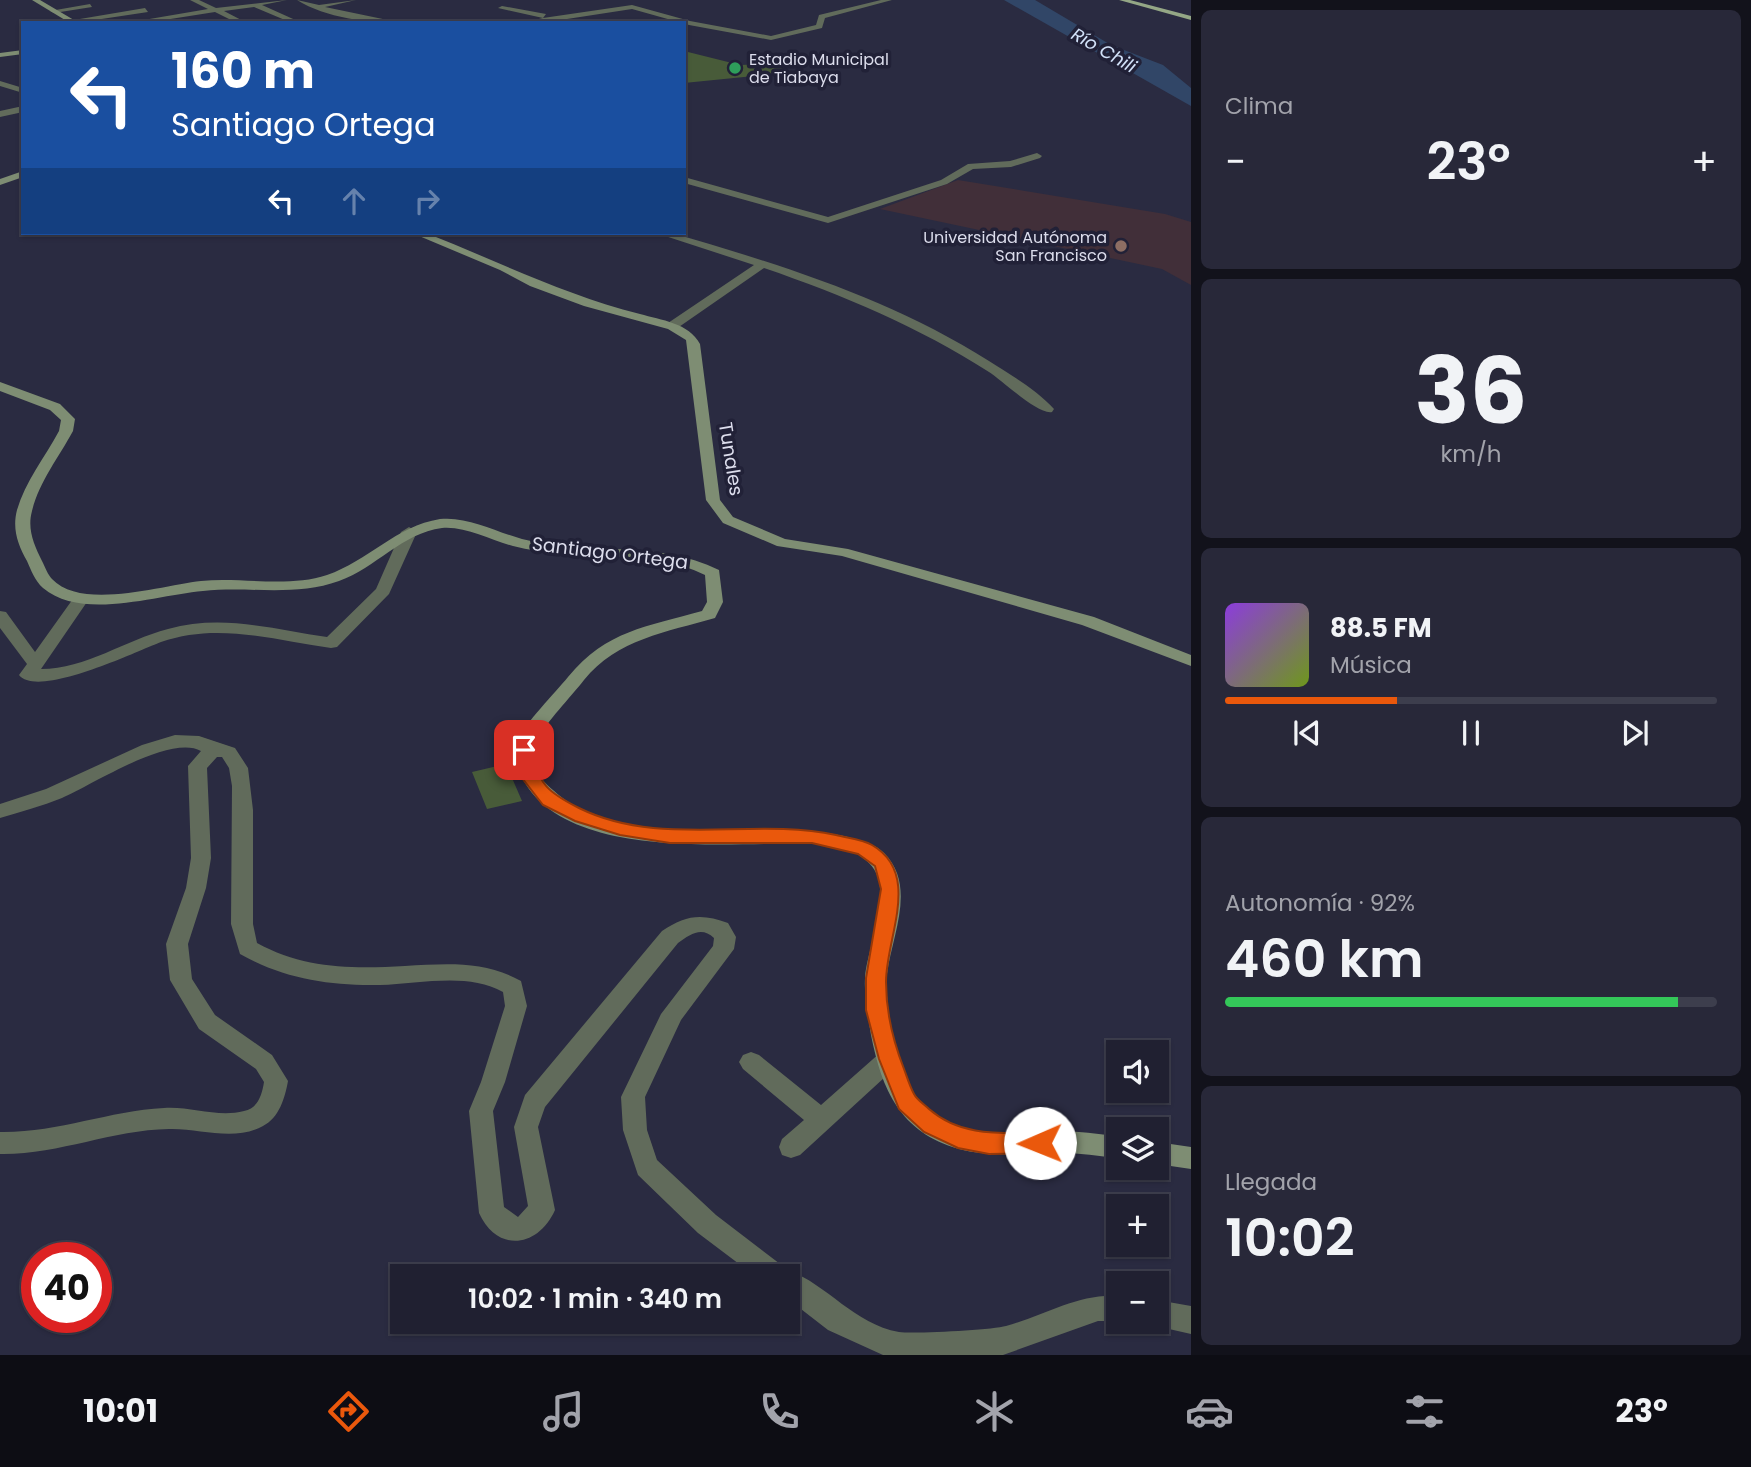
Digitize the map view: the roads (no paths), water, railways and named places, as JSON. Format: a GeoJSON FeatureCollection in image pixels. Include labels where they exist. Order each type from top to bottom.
{"type":"FeatureCollection","features":[{"type":"Feature","properties":{"kind":"main road"},"geometry":{"type":"LineString","coordinates":[[1122,0],[1191,18]]}},
{"type":"Feature","properties":{"kind":"street"},"geometry":{"type":"LineString","coordinates":[[35,0],[72,21]]}},
{"type":"Feature","properties":{"kind":"street"},"geometry":{"type":"LineString","coordinates":[[244,0],[293,21]]}},
{"type":"Feature","properties":{"kind":"street"},"geometry":{"type":"LineString","coordinates":[[144,21],[284,0]]}},
{"type":"Feature","properties":{"kind":"street"},"geometry":{"type":"LineString","coordinates":[[300,0],[341,15],[384,21]]}},
{"type":"Feature","properties":{"kind":"street"},"geometry":{"type":"LineString","coordinates":[[316,6],[353,0]]}},
{"type":"Feature","properties":{"kind":"street"},"geometry":{"type":"LineString","coordinates":[[686,22],[771,37],[812,29],[819,26],[822,17],[889,0]]}},
{"type":"Feature","properties":{"kind":"street"},"geometry":{"type":"LineString","coordinates":[[192,2],[240,21]]}},
{"type":"Feature","properties":{"kind":"street"},"geometry":{"type":"LineString","coordinates":[[54,11],[96,5],[127,21]]}},
{"type":"Feature","properties":{"kind":"street"},"geometry":{"type":"LineString","coordinates":[[539,21],[628,7],[682,21]]}},
{"type":"Feature","properties":{"kind":"street"},"geometry":{"type":"LineString","coordinates":[[502,8],[559,18]]}},
{"type":"Feature","properties":{"kind":"street"},"geometry":{"type":"LineString","coordinates":[[79,21],[149,9]]}},
{"type":"Feature","properties":{"kind":"street"},"geometry":{"type":"LineString","coordinates":[[323,18],[341,15],[348,21]]}},
{"type":"Feature","properties":{"kind":"street"},"geometry":{"type":"LineString","coordinates":[[302,21],[310,20]]}},
{"type":"Feature","properties":{"kind":"street"},"geometry":{"type":"LineString","coordinates":[[0,55],[21,52]]}},
{"type":"Feature","properties":{"kind":"street"},"geometry":{"type":"LineString","coordinates":[[0,81],[11,78]]}},
{"type":"Feature","properties":{"kind":"street"},"geometry":{"type":"LineString","coordinates":[[0,81],[21,91]]}},
{"type":"Feature","properties":{"kind":"street"},"geometry":{"type":"LineString","coordinates":[[0,114],[21,109]]}},
{"type":"Feature","properties":{"kind":"street"},"geometry":{"type":"LineString","coordinates":[[686,181],[828,219],[944,182],[971,166],[1011,163],[1037,156]]}},
{"type":"Feature","properties":{"kind":"street"},"geometry":{"type":"LineString","coordinates":[[0,181],[21,175]]}},
{"type":"Feature","properties":{"kind":"street"},"geometry":{"type":"LineString","coordinates":[[421,235],[588,304],[672,326],[764,263]]}},
{"type":"Feature","properties":{"kind":"street"},"geometry":{"type":"LineString","coordinates":[[669,235],[764,263],[840,291],[929,331],[959,348],[1047,409]]}},
{"type":"Feature","properties":{"kind":"street","name":"Tunales"},"geometry":{"type":"LineString","coordinates":[[672,326],[691,338],[694,344],[713,500],[728,520],[762,537],[843,552],[1088,621],[1191,661]]}},
{"type":"Feature","properties":{"kind":"street","name":"Santiago Ortega"},"geometry":{"type":"LineString","coordinates":[[0,386],[55,407],[68,419],[66,431],[25,509],[21,538],[47,582],[60,592],[81,599],[171,592],[201,586],[288,585],[331,579],[354,568],[409,532],[443,523],[470,526],[497,537],[545,548],[673,558],[701,565],[713,573],[715,602],[709,614],[621,640],[588,664],[527,740],[524,750],[527,774],[550,801],[582,817],[620,829],[682,837],[812,837],[863,848],[883,863],[890,889],[876,978],[877,1010],[889,1059],[906,1102],[932,1125],[958,1138],[989,1144],[1065,1142],[1106,1146]]}},
{"type":"Feature","properties":{"kind":"street"},"geometry":{"type":"LineString","coordinates":[[81,599],[28,675],[43,677],[66,671],[194,627],[226,628],[331,643],[383,591],[409,532]]}},
{"type":"Feature","properties":{"kind":"street"},"geometry":{"type":"LineString","coordinates":[[0,616],[36,665]]}},
{"type":"Feature","properties":{"kind":"street"},"geometry":{"type":"LineString","coordinates":[[0,811],[53,794],[149,750],[175,741],[199,742],[213,750],[227,751],[234,757],[240,773],[245,867],[241,925],[248,947],[268,961],[336,977],[466,973],[497,976],[513,987],[516,1006],[493,1082],[481,1111],[492,1213],[508,1227],[523,1230],[542,1210],[526,1127],[534,1102],[670,937],[689,923],[699,922],[720,929],[725,937],[723,949],[672,1014],[633,1097],[635,1130],[646,1167],[707,1224],[761,1264]]}},
{"type":"Feature","properties":{"kind":"street"},"geometry":{"type":"LineString","coordinates":[[0,1143],[27,1143],[165,1118],[238,1122],[254,1120],[274,1099],[276,1081],[264,1062],[207,1022],[181,980],[177,944],[197,888],[201,858],[197,766],[213,750]]}},
{"type":"Feature","properties":{"kind":"street"},"geometry":{"type":"LineString","coordinates":[[790,1147],[889,1059]]}},
{"type":"Feature","properties":{"kind":"street"},"geometry":{"type":"LineString","coordinates":[[751,1062],[821,1120]]}},
{"type":"Feature","properties":{"kind":"street"},"geometry":{"type":"LineString","coordinates":[[1169,1154],[1191,1157]]}},
{"type":"Feature","properties":{"kind":"street"},"geometry":{"type":"LineString","coordinates":[[800,1292],[838,1320],[876,1339],[901,1346],[1003,1341],[1098,1308],[1106,1308]]}},
{"type":"Feature","properties":{"kind":"street"},"geometry":{"type":"LineString","coordinates":[[1169,1316],[1191,1320]]}},
{"type":"Feature","properties":{"kind":"water","name":"Río Chili"},"geometry":{"type":"Polygon","coordinates":[[[1004,0],[1035,0],[1111,45],[1163,65],[1191,88],[1191,106],[1004,0]]]}},
{"type":"Feature","properties":{"kind":"place","name":"Estadio Municipal de Tiabaya"},"geometry":{"type":"Point","coordinates":[735,68]}},
{"type":"Feature","properties":{"kind":"place","name":"Universidad Autónoma San Francisco"},"geometry":{"type":"Point","coordinates":[1121,246]}}]}
